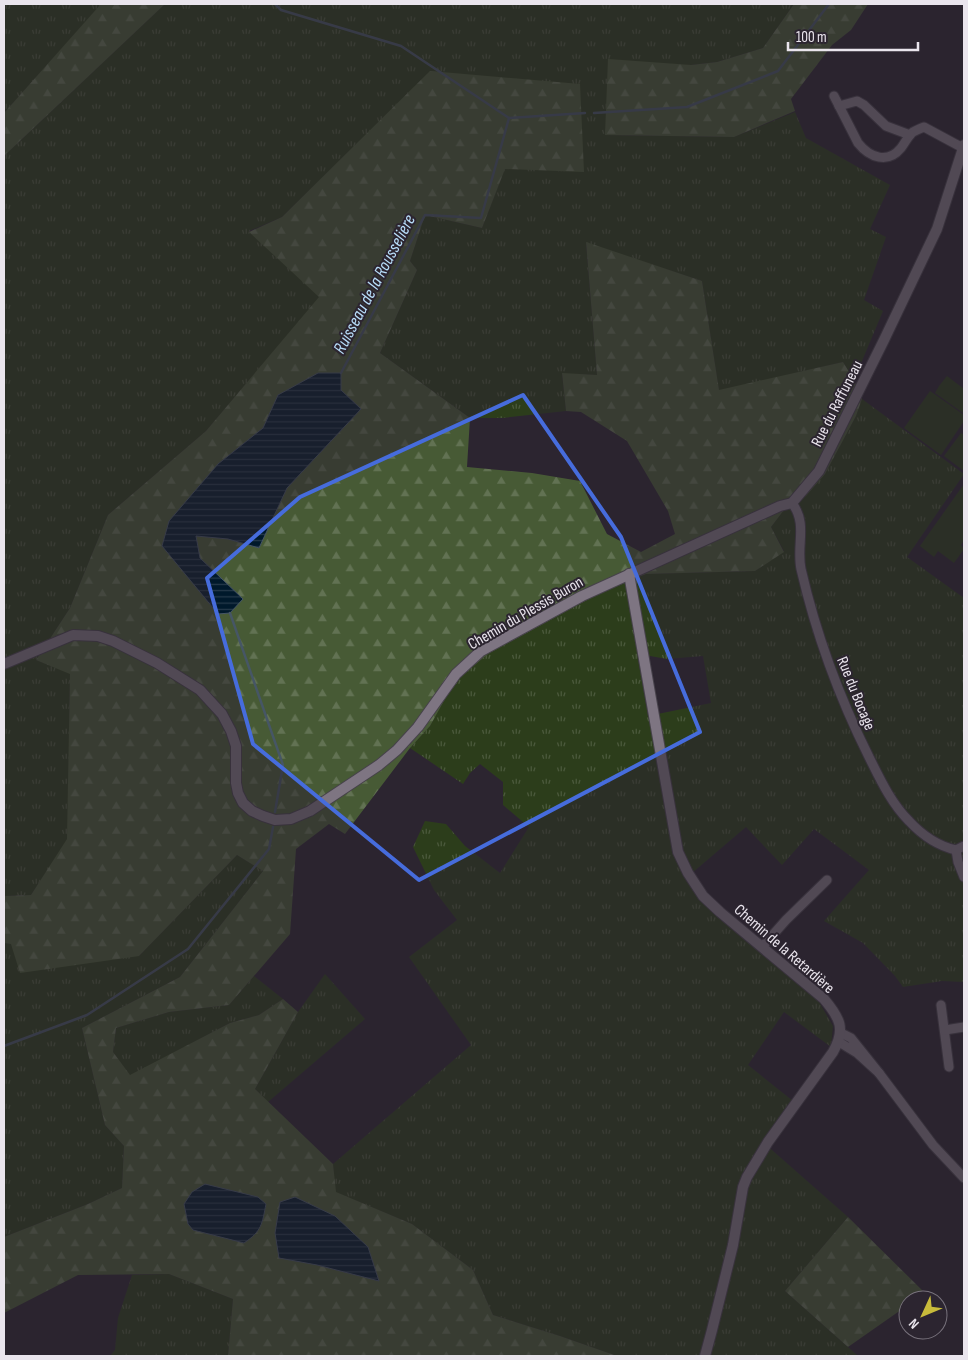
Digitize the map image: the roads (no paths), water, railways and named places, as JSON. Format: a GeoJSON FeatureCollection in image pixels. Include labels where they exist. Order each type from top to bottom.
{"type":"FeatureCollection","features":[{"type":"Feature","properties":{"kind":"street"},"geometry":{"type":"LineString","coordinates":[[834,96],[858,143],[863,149],[876,157],[890,156],[896,153],[910,135],[924,127],[964,146]]}},
{"type":"Feature","properties":{"kind":"street"},"geometry":{"type":"LineString","coordinates":[[839,106],[857,101],[864,105],[886,126],[910,135]]}},
{"type":"Feature","properties":{"kind":"street","name":"Rue du Raffuneau"},"geometry":{"type":"LineString","coordinates":[[792,503],[819,471],[900,309],[937,229],[964,146]]}},
{"type":"Feature","properties":{"kind":"street"},"geometry":{"type":"LineString","coordinates":[[629,574],[780,506],[792,503]]}},
{"type":"Feature","properties":{"kind":"street","name":"Rue du Bocage"},"geometry":{"type":"LineString","coordinates":[[792,503],[802,521],[800,561],[808,600],[828,662],[850,720],[880,779],[908,821],[924,836],[943,847],[960,848]]}},
{"type":"Feature","properties":{"kind":"street","name":"Chemin du Plessis Buron"},"geometry":{"type":"LineString","coordinates":[[4,664],[73,635],[98,636],[113,641],[157,664],[200,690],[222,714],[236,746],[236,783],[243,803],[252,811],[263,816],[276,820],[291,818],[310,811],[397,750],[418,727],[456,674],[481,651],[582,596],[629,574]]}},
{"type":"Feature","properties":{"kind":"street","name":"Chemin de la Retardière"},"geometry":{"type":"LineString","coordinates":[[629,574],[678,852],[688,873],[703,896],[824,999],[837,1016],[840,1026],[840,1038]]}},
{"type":"Feature","properties":{"kind":"street"},"geometry":{"type":"LineString","coordinates":[[960,848],[958,862],[964,877]]}},
{"type":"Feature","properties":{"kind":"street"},"geometry":{"type":"LineString","coordinates":[[762,947],[786,920],[827,880]]}},
{"type":"Feature","properties":{"kind":"street"},"geometry":{"type":"LineString","coordinates":[[941,1005],[949,1067]]}},
{"type":"Feature","properties":{"kind":"street"},"geometry":{"type":"LineString","coordinates":[[945,1030],[964,1027]]}},
{"type":"Feature","properties":{"kind":"street"},"geometry":{"type":"LineString","coordinates":[[705,1356],[732,1245],[743,1187],[747,1177],[768,1142],[840,1038],[879,1073],[933,1145],[964,1178]]}},
{"type":"Feature","properties":{"kind":"water"},"geometry":{"type":"Polygon","coordinates":[[[318,373],[341,373],[341,390],[361,409],[287,488],[259,548],[228,539],[196,536],[200,558],[243,599],[230,613],[218,614],[162,546],[169,521],[218,464],[263,428],[278,395],[318,373]]]}},
{"type":"Feature","properties":{"kind":"water"},"geometry":{"type":"Polygon","coordinates":[[[205,1184],[258,1197],[266,1204],[258,1231],[244,1243],[193,1230],[188,1224],[184,1204],[192,1192],[205,1184]]]}},
{"type":"Feature","properties":{"kind":"water"},"geometry":{"type":"Polygon","coordinates":[[[295,1197],[335,1216],[368,1247],[379,1281],[317,1265],[279,1258],[275,1233],[280,1202],[295,1197]]]}},
{"type":"Feature","properties":{"kind":"waterway"},"geometry":{"type":"LineString","coordinates":[[275,4],[281,10],[401,46],[509,118],[585,113]]}},
{"type":"Feature","properties":{"kind":"waterway","name":"Ruisseau de la Rousselière"},"geometry":{"type":"LineString","coordinates":[[594,113],[687,107],[778,71],[829,4]]}},
{"type":"Feature","properties":{"kind":"waterway","name":"Ruisseau de la Rousselière"},"geometry":{"type":"LineString","coordinates":[[341,373],[425,215],[481,218],[509,118]]}},
{"type":"Feature","properties":{"kind":"waterway","name":"Ruisseau de la Rousselière"},"geometry":{"type":"LineString","coordinates":[[230,613],[283,765],[275,812]]}},
{"type":"Feature","properties":{"kind":"waterway","name":"Ruisseau de la Rousselière"},"geometry":{"type":"LineString","coordinates":[[4,1046],[87,1015],[188,949],[269,849],[273,827]]}}]}
